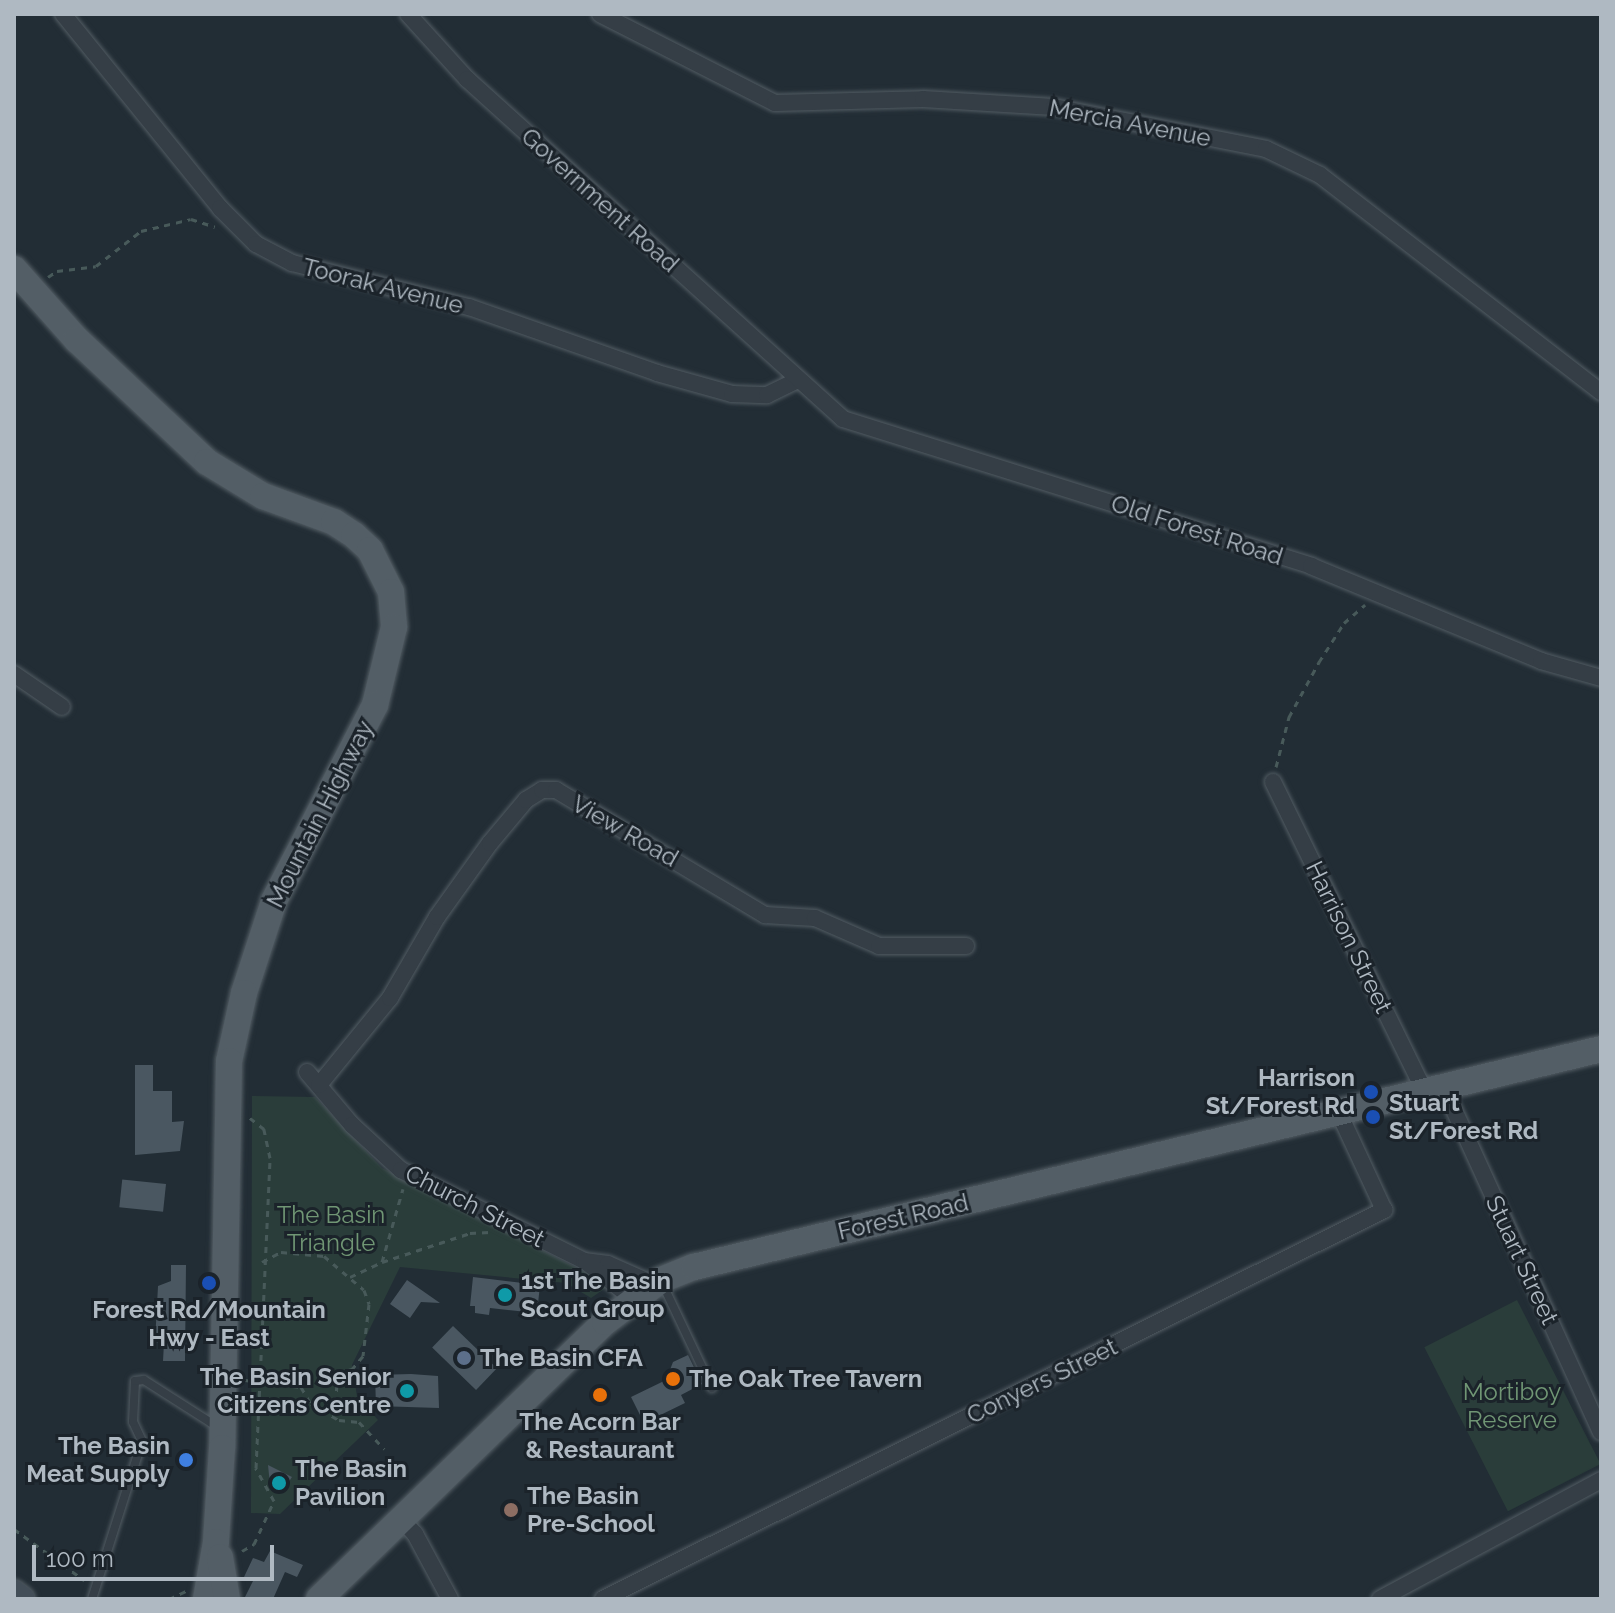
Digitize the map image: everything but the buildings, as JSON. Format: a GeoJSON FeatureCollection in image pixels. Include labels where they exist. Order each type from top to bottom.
{"type":"FeatureCollection","features":[{"type":"Feature","properties":{"kind":"main road","name":"Mountain Highway"},"geometry":{"type":"LineString","coordinates":[[14,269],[77,340],[207,462],[253,491],[334,522],[354,535],[370,550],[391,592],[394,627],[375,705],[274,901],[241,1005],[227,1097],[216,1542],[227,1599]]}},
{"type":"Feature","properties":{"kind":"main road","name":"Forest Road"},"geometry":{"type":"LineString","coordinates":[[319,1599],[649,1287],[694,1267],[1601,1049]]}},
{"type":"Feature","properties":{"kind":"main road","name":"Mountain Highway"},"geometry":{"type":"LineString","coordinates":[[198,1594],[216,1542]]}},
{"type":"Feature","properties":{"kind":"main road"},"geometry":{"type":"LineString","coordinates":[[14,1592],[23,1599]]}},
{"type":"Feature","properties":{"kind":"street","name":"Toorak Avenue"},"geometry":{"type":"LineString","coordinates":[[63,14],[243,231],[292,263],[469,307],[717,390],[767,395],[798,380]]}},
{"type":"Feature","properties":{"kind":"street","name":"Government Road"},"geometry":{"type":"LineString","coordinates":[[408,14],[467,79],[798,380]]}},
{"type":"Feature","properties":{"kind":"street","name":"Mercia Avenue"},"geometry":{"type":"LineString","coordinates":[[600,14],[775,103],[923,99],[1054,107],[1266,149],[1320,175],[1600,391]]}},
{"type":"Feature","properties":{"kind":"street","name":"Old Forest Road"},"geometry":{"type":"LineString","coordinates":[[798,380],[843,419],[866,428],[1151,513],[1381,591],[1541,661],[1601,678]]}},
{"type":"Feature","properties":{"kind":"street"},"geometry":{"type":"LineString","coordinates":[[14,674],[62,707]]}},
{"type":"Feature","properties":{"kind":"street","name":"Harrison Street"},"geometry":{"type":"LineString","coordinates":[[1273,782],[1435,1090]]}},
{"type":"Feature","properties":{"kind":"street","name":"View Road"},"geometry":{"type":"LineString","coordinates":[[313,1079],[390,998],[437,917],[490,843],[526,800],[542,790],[556,790],[765,915],[815,918],[879,946],[966,946]]}},
{"type":"Feature","properties":{"kind":"street","name":"Church Street"},"geometry":{"type":"LineString","coordinates":[[313,1079],[352,1125],[410,1174],[584,1261],[649,1287]]}},
{"type":"Feature","properties":{"kind":"street","name":"Stuart Street"},"geometry":{"type":"LineString","coordinates":[[1435,1090],[1601,1432]]}},
{"type":"Feature","properties":{"kind":"street","name":"Conyers Street"},"geometry":{"type":"LineString","coordinates":[[603,1599],[1384,1210],[1339,1113]]}},
{"type":"Feature","properties":{"kind":"street","name":"Church Street"},"geometry":{"type":"LineString","coordinates":[[584,1261],[608,1264],[649,1287]]}},
{"type":"Feature","properties":{"kind":"street"},"geometry":{"type":"LineString","coordinates":[[1380,1599],[1402,1594],[1601,1480]]}},
{"type":"Feature","properties":{"kind":"street"},"geometry":{"type":"LineString","coordinates":[[401,1519],[415,1534],[450,1599]]}},
{"type":"Feature","properties":{"kind":"lane"},"geometry":{"type":"LineString","coordinates":[[649,1287],[712,1388]]}},
{"type":"Feature","properties":{"kind":"lane"},"geometry":{"type":"LineString","coordinates":[[92,1599],[142,1441],[133,1422],[135,1381],[144,1380],[221,1429]]}},
{"type":"Feature","properties":{"kind":"path"},"geometry":{"type":"LineString","coordinates":[[48,276],[96,266],[141,231],[171,223],[191,219],[243,231]]}},
{"type":"Feature","properties":{"kind":"path"},"geometry":{"type":"LineString","coordinates":[[1273,782],[1289,717],[1319,662],[1344,623],[1381,591]]}},
{"type":"Feature","properties":{"kind":"path"},"geometry":{"type":"LineString","coordinates":[[227,1097],[264,1129],[270,1158],[262,1262],[256,1468],[274,1501],[254,1544],[242,1551]]}},
{"type":"Feature","properties":{"kind":"path"},"geometry":{"type":"LineString","coordinates":[[382,1262],[399,1196],[410,1174]]}},
{"type":"Feature","properties":{"kind":"path"},"geometry":{"type":"LineString","coordinates":[[350,1277],[382,1262],[470,1233],[497,1232]]}},
{"type":"Feature","properties":{"kind":"path"},"geometry":{"type":"LineString","coordinates":[[262,1262],[281,1252],[324,1256],[364,1290],[367,1324],[363,1356],[352,1369],[338,1373],[334,1418]]}},
{"type":"Feature","properties":{"kind":"path"},"geometry":{"type":"LineString","coordinates":[[237,1379],[301,1387],[311,1404],[334,1418],[359,1422],[384,1449]]}},
{"type":"Feature","properties":{"kind":"path"},"geometry":{"type":"LineString","coordinates":[[14,1529],[96,1589]]}},
{"type":"Feature","properties":{"kind":"path"},"geometry":{"type":"LineString","coordinates":[[169,1599],[198,1594]]}},
{"type":"Feature","properties":{"kind":"green space","name":"The Basin Triangle"},"geometry":{"type":"Polygon","coordinates":[[[252,1096],[315,1097],[382,1168],[610,1285],[591,1298],[566,1283],[400,1267],[352,1365],[357,1396],[378,1420],[280,1514],[251,1513],[252,1096]]]}},
{"type":"Feature","properties":{"kind":"green space","name":"Mortiboy Reserve"},"geometry":{"type":"Polygon","coordinates":[[[1517,1300],[1601,1464],[1508,1511],[1424,1347],[1517,1300]]]}},
{"type":"Feature","properties":{"kind":"place","name":"Harrison St/Forest Rd"},"geometry":{"type":"Point","coordinates":[1371,1092]}},
{"type":"Feature","properties":{"kind":"place","name":"Stuart St/Forest Rd"},"geometry":{"type":"Point","coordinates":[1373,1117]}},
{"type":"Feature","properties":{"kind":"place","name":"Forest Rd/Mountain Hwy - East"},"geometry":{"type":"Point","coordinates":[209,1283]}},
{"type":"Feature","properties":{"kind":"place","name":"1st The Basin Scout Group"},"geometry":{"type":"Point","coordinates":[505,1295]}},
{"type":"Feature","properties":{"kind":"place","name":"The Basin CFA"},"geometry":{"type":"Point","coordinates":[464,1358]}},
{"type":"Feature","properties":{"kind":"place","name":"The Oak Tree Tavern"},"geometry":{"type":"Point","coordinates":[673,1379]}},
{"type":"Feature","properties":{"kind":"place","name":"The Basin Senior Citizens Centre"},"geometry":{"type":"Point","coordinates":[407,1391]}},
{"type":"Feature","properties":{"kind":"place","name":"The Acorn Bar & Restaurant"},"geometry":{"type":"Point","coordinates":[600,1395]}},
{"type":"Feature","properties":{"kind":"place","name":"The Basin Meat Supply"},"geometry":{"type":"Point","coordinates":[186,1460]}},
{"type":"Feature","properties":{"kind":"place","name":"The Basin Pavilion"},"geometry":{"type":"Point","coordinates":[279,1483]}},
{"type":"Feature","properties":{"kind":"place","name":"The Basin Pre-School"},"geometry":{"type":"Point","coordinates":[511,1510]}}]}
